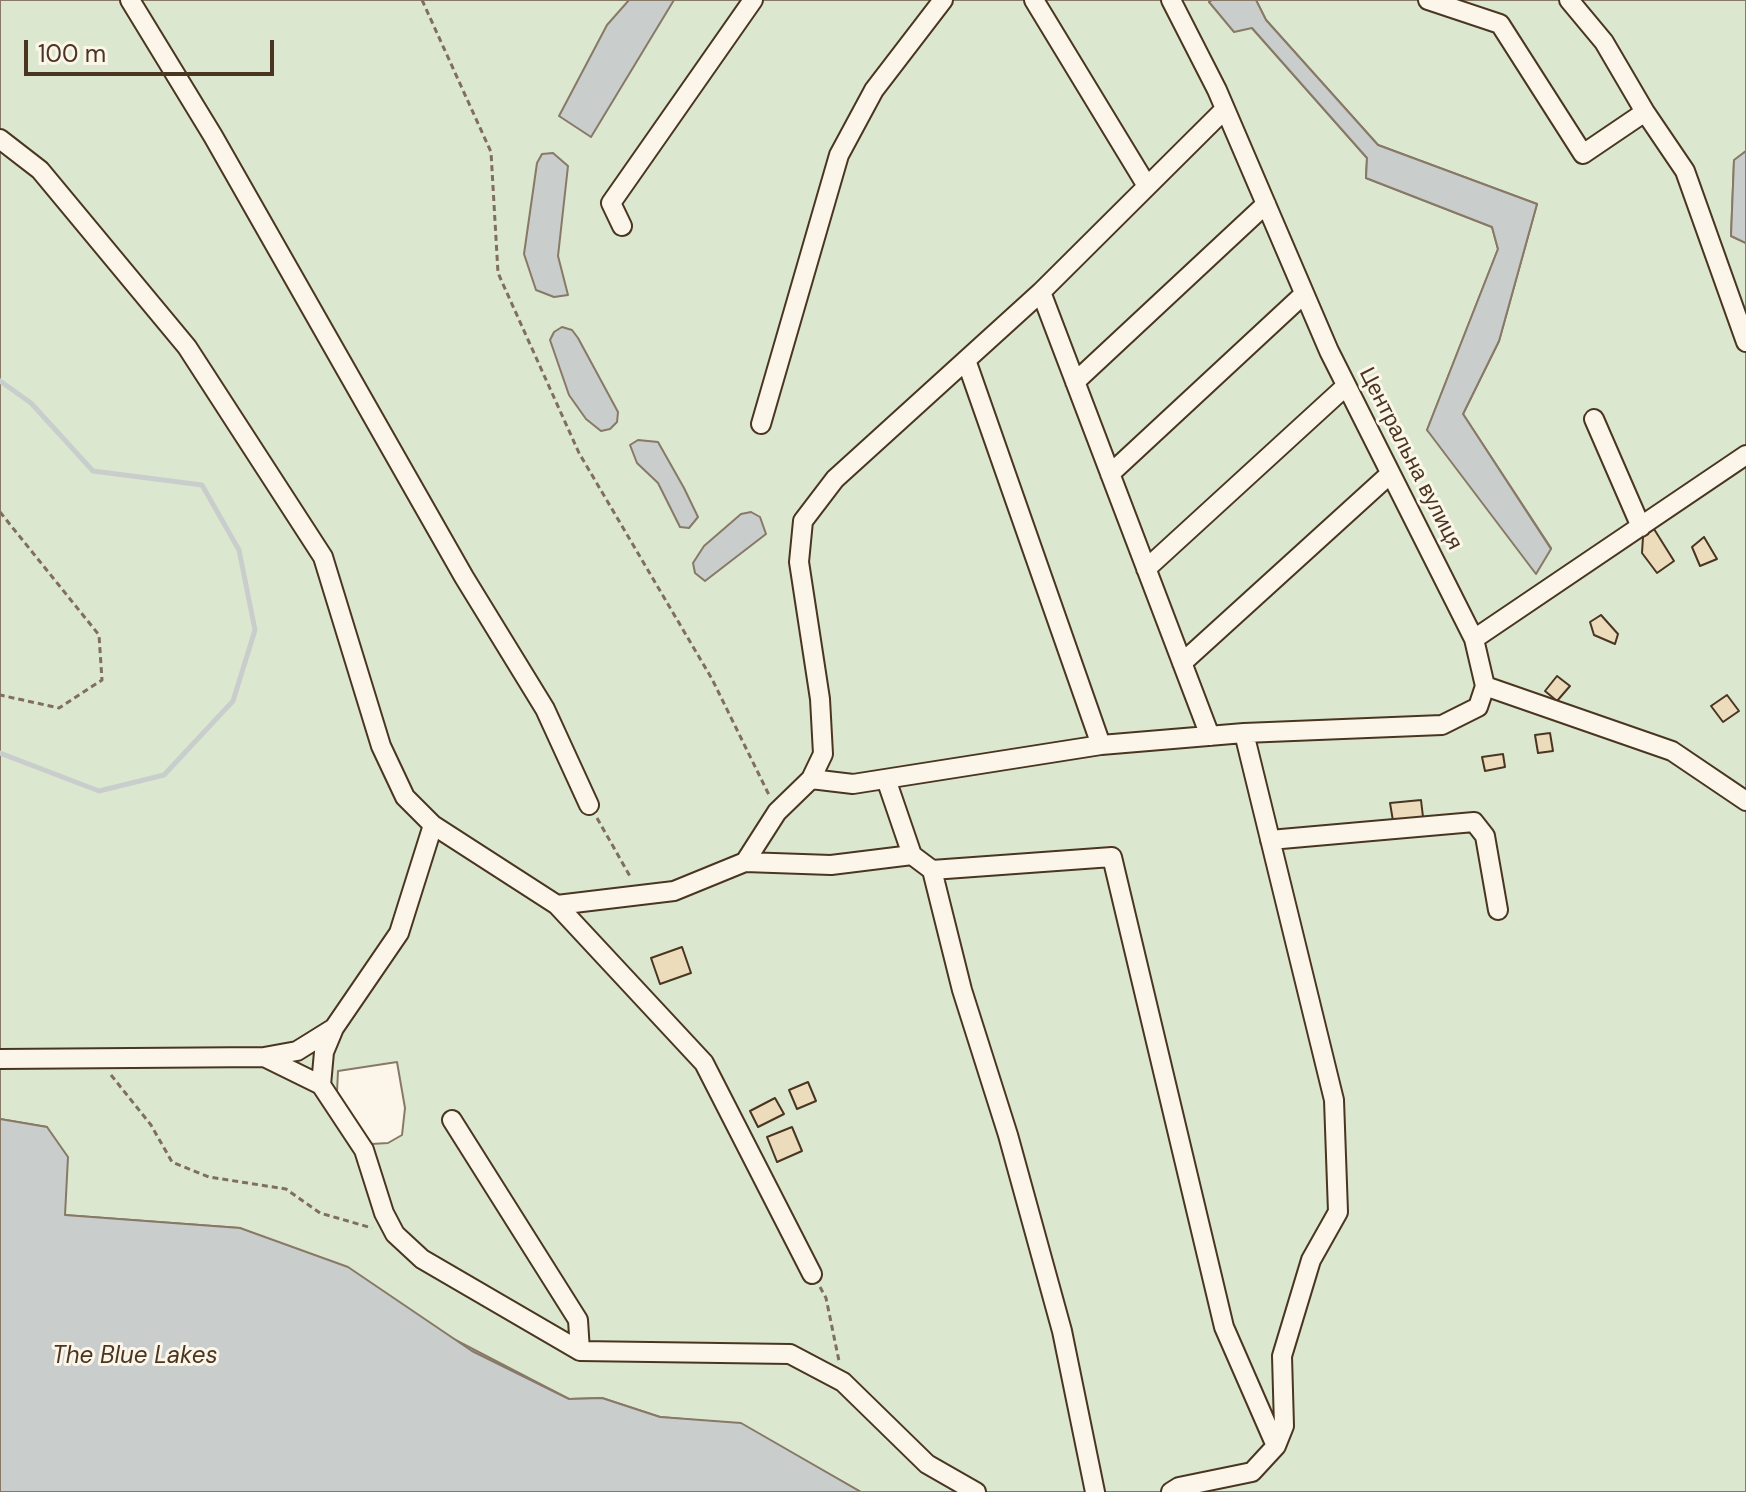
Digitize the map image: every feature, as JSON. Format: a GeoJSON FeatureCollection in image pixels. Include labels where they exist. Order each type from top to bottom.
{"type":"FeatureCollection","features":[{"type":"Feature","properties":{"kind":"street"},"geometry":{"type":"LineString","coordinates":[[130,0],[213,136],[464,577],[545,709],[589,805]]}},
{"type":"Feature","properties":{"kind":"street"},"geometry":{"type":"LineString","coordinates":[[622,226],[611,203],[753,0]]}},
{"type":"Feature","properties":{"kind":"street"},"geometry":{"type":"LineString","coordinates":[[761,424],[839,155],[874,90],[943,0]]}},
{"type":"Feature","properties":{"kind":"street"},"geometry":{"type":"LineString","coordinates":[[1034,0],[1147,186]]}},
{"type":"Feature","properties":{"kind":"street","name":"Центральна вулиця"},"geometry":{"type":"LineString","coordinates":[[1171,0],[1225,109],[1346,386],[1474,639],[1485,686]]}},
{"type":"Feature","properties":{"kind":"street"},"geometry":{"type":"LineString","coordinates":[[1428,0],[1500,24],[1583,154],[1645,112]]}},
{"type":"Feature","properties":{"kind":"street"},"geometry":{"type":"LineString","coordinates":[[1569,0],[1604,42],[1645,112],[1685,171],[1746,342]]}},
{"type":"Feature","properties":{"kind":"street"},"geometry":{"type":"LineString","coordinates":[[745,862],[777,812],[811,779],[823,754],[820,699],[799,562],[803,521],[835,479],[1041,292],[1225,109]]}},
{"type":"Feature","properties":{"kind":"street"},"geometry":{"type":"LineString","coordinates":[[0,139],[40,170],[187,347],[323,557],[381,746],[405,797],[433,825],[557,905],[704,1063],[812,1274]]}},
{"type":"Feature","properties":{"kind":"street"},"geometry":{"type":"LineString","coordinates":[[1075,382],[1266,204]]}},
{"type":"Feature","properties":{"kind":"street"},"geometry":{"type":"LineString","coordinates":[[1041,292],[1210,736]]}},
{"type":"Feature","properties":{"kind":"street"},"geometry":{"type":"LineString","coordinates":[[1110,474],[1304,294]]}},
{"type":"Feature","properties":{"kind":"street"},"geometry":{"type":"LineString","coordinates":[[966,360],[1101,745]]}},
{"type":"Feature","properties":{"kind":"street"},"geometry":{"type":"LineString","coordinates":[[1146,569],[1346,386]]}},
{"type":"Feature","properties":{"kind":"street"},"geometry":{"type":"LineString","coordinates":[[1594,419],[1641,527]]}},
{"type":"Feature","properties":{"kind":"street"},"geometry":{"type":"LineString","coordinates":[[1474,639],[1746,455]]}},
{"type":"Feature","properties":{"kind":"street"},"geometry":{"type":"LineString","coordinates":[[1182,663],[1390,474]]}},
{"type":"Feature","properties":{"kind":"street"},"geometry":{"type":"LineString","coordinates":[[811,779],[853,784],[1101,745],[1244,733],[1442,725],[1478,707],[1485,686],[1672,751],[1746,801]]}},
{"type":"Feature","properties":{"kind":"street"},"geometry":{"type":"LineString","coordinates":[[1171,1492],[1179,1487],[1252,1472],[1276,1446],[1284,1426],[1282,1356],[1311,1260],[1338,1212],[1334,1100],[1244,733]]}},
{"type":"Feature","properties":{"kind":"street"},"geometry":{"type":"LineString","coordinates":[[886,779],[912,855],[932,870],[962,990],[1008,1135],[1062,1331],[1095,1492]]}},
{"type":"Feature","properties":{"kind":"street"},"geometry":{"type":"LineString","coordinates":[[1270,840],[1474,822],[1485,836],[1498,910]]}},
{"type":"Feature","properties":{"kind":"street"},"geometry":{"type":"LineString","coordinates":[[321,1085],[324,1052],[334,1028],[399,933],[433,825]]}},
{"type":"Feature","properties":{"kind":"street"},"geometry":{"type":"LineString","coordinates":[[557,905],[674,891],[745,862],[831,865],[912,855]]}},
{"type":"Feature","properties":{"kind":"street"},"geometry":{"type":"LineString","coordinates":[[932,870],[1112,857],[1224,1327],[1276,1446]]}},
{"type":"Feature","properties":{"kind":"street"},"geometry":{"type":"LineString","coordinates":[[0,1059],[264,1057],[297,1051],[334,1028]]}},
{"type":"Feature","properties":{"kind":"street"},"geometry":{"type":"LineString","coordinates":[[264,1057],[321,1085],[364,1150],[384,1213],[395,1234],[422,1259],[580,1351],[790,1354],[843,1382],[927,1464],[976,1492]]}},
{"type":"Feature","properties":{"kind":"street"},"geometry":{"type":"LineString","coordinates":[[452,1120],[578,1320],[580,1351]]}},
{"type":"Feature","properties":{"kind":"path"},"geometry":{"type":"LineString","coordinates":[[422,0],[491,152],[498,273],[579,453],[712,679],[777,812]]}},
{"type":"Feature","properties":{"kind":"path"},"geometry":{"type":"LineString","coordinates":[[0,512],[99,635],[102,680],[59,708],[0,695]]}},
{"type":"Feature","properties":{"kind":"path"},"geometry":{"type":"LineString","coordinates":[[589,805],[642,896]]}},
{"type":"Feature","properties":{"kind":"path"},"geometry":{"type":"LineString","coordinates":[[95,1058],[151,1125],[172,1162],[209,1177],[286,1189],[320,1213],[395,1234]]}},
{"type":"Feature","properties":{"kind":"path"},"geometry":{"type":"LineString","coordinates":[[812,1274],[826,1298],[843,1382]]}},
{"type":"Feature","properties":{"kind":"green space"},"geometry":{"type":"Polygon","coordinates":[[[0,0],[1212,0],[1209,2],[1252,28],[1367,158],[1366,178],[1492,227],[1498,249],[1427,430],[1551,548],[1463,414],[1499,341],[1537,204],[1378,145],[1266,20],[1256,0],[1746,0],[1746,151],[1734,161],[1731,236],[1746,243],[1746,1492],[861,1492],[741,1424],[660,1417],[602,1398],[569,1399],[240,1228],[64,1215],[47,1127],[0,1119],[0,0]],[[397,1062],[338,1071],[337,1092],[371,1144],[388,1143],[402,1135],[405,1108],[397,1062]]]}},
{"type":"Feature","properties":{"kind":"water"},"geometry":{"type":"Polygon","coordinates":[[[629,0],[674,0],[591,137],[559,116],[607,25],[629,0]]]}},
{"type":"Feature","properties":{"kind":"water"},"geometry":{"type":"Polygon","coordinates":[[[1256,0],[1266,20],[1378,145],[1537,204],[1499,341],[1463,414],[1551,549],[1536,574],[1427,430],[1498,249],[1492,227],[1366,178],[1367,158],[1252,28],[1234,32],[1209,2],[1256,0]]]}},
{"type":"Feature","properties":{"kind":"water"},"geometry":{"type":"Polygon","coordinates":[[[1746,151],[1746,243],[1731,236],[1734,160],[1746,151]]]}},
{"type":"Feature","properties":{"kind":"water"},"geometry":{"type":"Polygon","coordinates":[[[553,153],[568,166],[558,256],[568,295],[554,297],[536,290],[524,254],[537,163],[542,154],[553,153]]]}},
{"type":"Feature","properties":{"kind":"water"},"geometry":{"type":"Polygon","coordinates":[[[562,327],[572,330],[578,338],[618,412],[617,422],[610,429],[601,431],[586,419],[569,395],[550,340],[554,332],[562,327]]]}},
{"type":"Feature","properties":{"kind":"water"},"geometry":{"type":"Polygon","coordinates":[[[638,440],[658,442],[698,517],[689,528],[680,527],[658,483],[637,463],[630,445],[638,440]]]}},
{"type":"Feature","properties":{"kind":"water"},"geometry":{"type":"Polygon","coordinates":[[[751,512],[760,517],[766,534],[705,581],[695,573],[693,563],[704,546],[741,514],[751,512]]]}},
{"type":"Feature","properties":{"kind":"water","name":"The Blue Lakes"},"geometry":{"type":"Polygon","coordinates":[[[0,1119],[47,1127],[68,1157],[65,1215],[240,1228],[348,1267],[472,1351],[569,1399],[602,1398],[660,1417],[741,1423],[861,1492],[0,1492],[0,1119]]]}},
{"type":"Feature","properties":{"kind":"building"},"geometry":{"type":"Polygon","coordinates":[[[1654,529],[1674,561],[1657,573],[1642,553],[1643,537],[1654,529]]]}},
{"type":"Feature","properties":{"kind":"building"},"geometry":{"type":"Polygon","coordinates":[[[1704,537],[1717,559],[1700,566],[1692,547],[1704,537]]]}},
{"type":"Feature","properties":{"kind":"building"},"geometry":{"type":"Polygon","coordinates":[[[1601,615],[1618,634],[1615,644],[1594,635],[1590,622],[1601,615]]]}},
{"type":"Feature","properties":{"kind":"building"},"geometry":{"type":"Polygon","coordinates":[[[1557,676],[1570,686],[1557,701],[1545,691],[1557,676]]]}},
{"type":"Feature","properties":{"kind":"building"},"geometry":{"type":"Polygon","coordinates":[[[1727,695],[1739,711],[1723,722],[1711,706],[1727,695]]]}},
{"type":"Feature","properties":{"kind":"building"},"geometry":{"type":"Polygon","coordinates":[[[1550,733],[1553,751],[1538,753],[1535,735],[1550,733]]]}},
{"type":"Feature","properties":{"kind":"building"},"geometry":{"type":"Polygon","coordinates":[[[1503,754],[1505,767],[1485,771],[1482,757],[1503,754]]]}},
{"type":"Feature","properties":{"kind":"building"},"geometry":{"type":"Polygon","coordinates":[[[1421,800],[1423,817],[1393,821],[1390,803],[1421,800]]]}},
{"type":"Feature","properties":{"kind":"building"},"geometry":{"type":"Polygon","coordinates":[[[682,947],[691,973],[660,984],[651,958],[682,947]]]}},
{"type":"Feature","properties":{"kind":"building"},"geometry":{"type":"Polygon","coordinates":[[[808,1082],[816,1101],[797,1109],[789,1090],[808,1082]]]}},
{"type":"Feature","properties":{"kind":"building"},"geometry":{"type":"Polygon","coordinates":[[[775,1098],[784,1114],[758,1127],[750,1111],[775,1098]]]}},
{"type":"Feature","properties":{"kind":"building"},"geometry":{"type":"Polygon","coordinates":[[[792,1127],[802,1151],[777,1162],[767,1137],[792,1127]]]}},
{"type":"Feature","properties":{"kind":"waterway"},"geometry":{"type":"LineString","coordinates":[[0,381],[31,403],[93,471],[202,485],[239,550],[255,630],[233,701],[164,775],[99,791],[0,753]]}}]}
